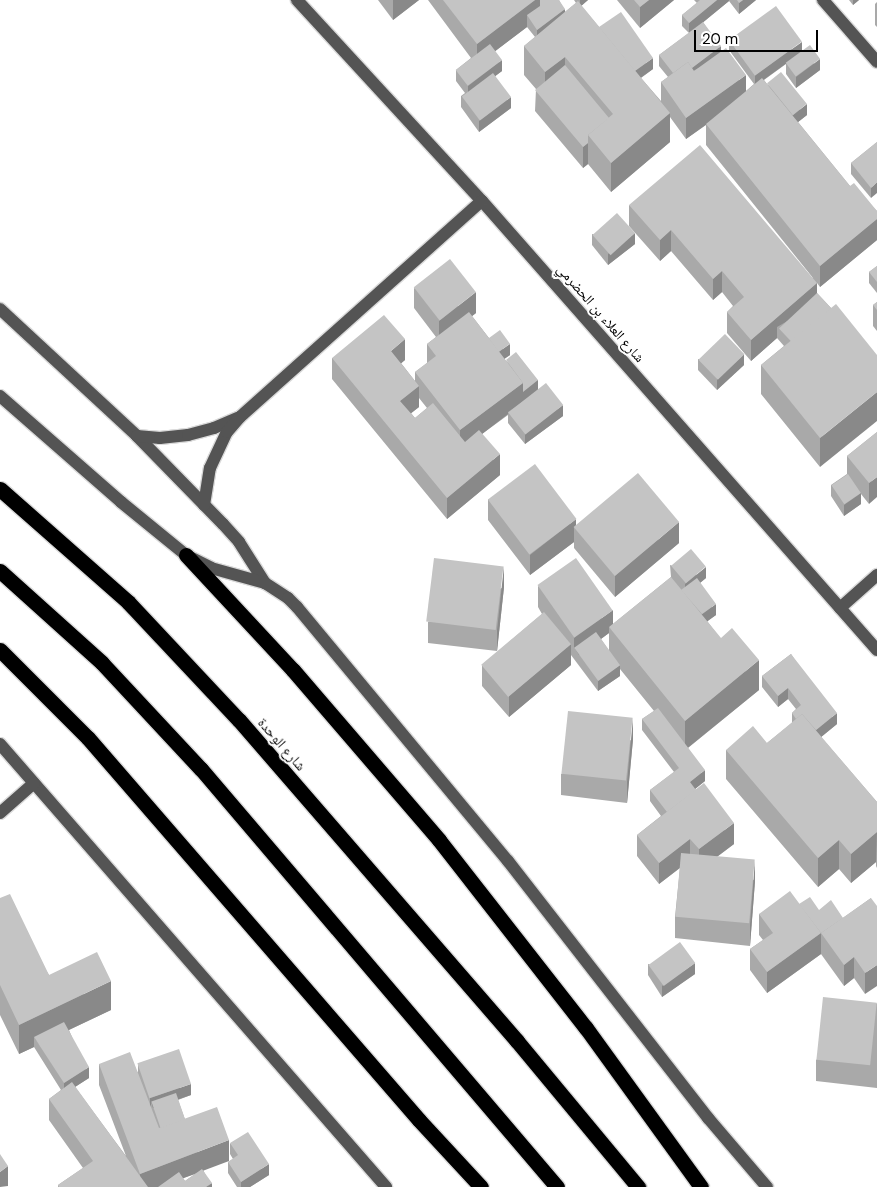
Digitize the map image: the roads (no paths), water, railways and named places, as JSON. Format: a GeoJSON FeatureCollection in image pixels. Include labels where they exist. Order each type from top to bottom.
{"type":"FeatureCollection","features":[{"type":"Feature","properties":{"kind":"highway","name":"شارع الوحدة"},"geometry":{"type":"LineString","coordinates":[[0,489],[128,602],[239,720],[517,1040],[638,1187]]}},
{"type":"Feature","properties":{"kind":"highway"},"geometry":{"type":"LineString","coordinates":[[186,555],[293,670],[439,840],[586,1028],[701,1187]]}},
{"type":"Feature","properties":{"kind":"highway"},"geometry":{"type":"LineString","coordinates":[[0,571],[102,664],[201,769],[557,1187]]}},
{"type":"Feature","properties":{"kind":"highway"},"geometry":{"type":"LineString","coordinates":[[0,650],[88,738],[420,1120],[481,1187]]}},
{"type":"Feature","properties":{"kind":"street","name":"شارع العلاء بن الحضرمي"},"geometry":{"type":"LineString","coordinates":[[297,0],[482,201],[877,650]]}},
{"type":"Feature","properties":{"kind":"street"},"geometry":{"type":"LineString","coordinates":[[823,0],[877,62]]}},
{"type":"Feature","properties":{"kind":"street"},"geometry":{"type":"LineString","coordinates":[[204,505],[210,468],[227,432],[240,417],[482,201]]}},
{"type":"Feature","properties":{"kind":"street"},"geometry":{"type":"LineString","coordinates":[[0,309],[137,436],[204,505],[239,542],[265,583]]}},
{"type":"Feature","properties":{"kind":"street"},"geometry":{"type":"LineString","coordinates":[[0,396],[121,502],[186,555],[211,568],[265,583],[288,598],[297,607],[508,861],[708,1118],[767,1187]]}},
{"type":"Feature","properties":{"kind":"street"},"geometry":{"type":"LineString","coordinates":[[137,436],[160,438],[188,435],[214,428],[240,417]]}},
{"type":"Feature","properties":{"kind":"street"},"geometry":{"type":"LineString","coordinates":[[840,608],[877,575]]}},
{"type":"Feature","properties":{"kind":"street"},"geometry":{"type":"LineString","coordinates":[[0,744],[386,1187]]}},
{"type":"Feature","properties":{"kind":"street"},"geometry":{"type":"LineString","coordinates":[[0,812],[34,783]]}}]}
